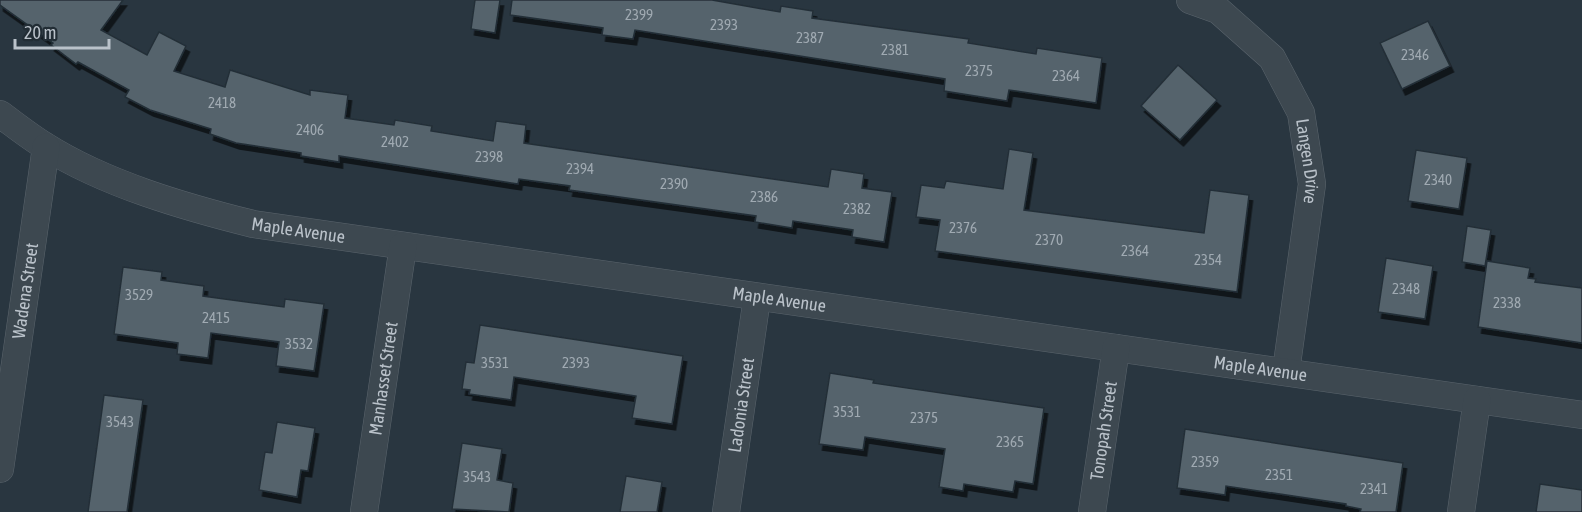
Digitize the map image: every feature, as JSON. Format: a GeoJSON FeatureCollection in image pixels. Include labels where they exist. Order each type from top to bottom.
{"type":"FeatureCollection","features":[{"type":"Feature","properties":{"kind":"street","name":"Langen Drive"},"geometry":{"type":"LineString","coordinates":[[1190,0],[1218,10],[1272,58],[1301,113],[1312,184],[1286,371]]}},
{"type":"Feature","properties":{"kind":"street","name":"Maple Avenue"},"geometry":{"type":"LineString","coordinates":[[0,114],[46,147],[119,182],[191,208],[253,224],[1582,415]]}},
{"type":"Feature","properties":{"kind":"street","name":"Wadena Street"},"geometry":{"type":"LineString","coordinates":[[0,469],[46,147]]}},
{"type":"Feature","properties":{"kind":"street","name":"Manhasset Street"},"geometry":{"type":"LineString","coordinates":[[363,512],[403,246]]}},
{"type":"Feature","properties":{"kind":"street","name":"Ladonia Street"},"geometry":{"type":"LineString","coordinates":[[726,512],[757,298]]}},
{"type":"Feature","properties":{"kind":"street","name":"Tonopah Street"},"geometry":{"type":"LineString","coordinates":[[1092,512],[1116,348]]}},
{"type":"Feature","properties":{"kind":"street"},"geometry":{"type":"LineString","coordinates":[[1461,512],[1477,400]]}},
{"type":"Feature","properties":{"kind":"building"},"geometry":{"type":"Polygon","coordinates":[[[0,0],[123,0],[101,30],[147,55],[159,32],[186,46],[174,71],[225,87],[230,70],[310,95],[310,90],[348,95],[345,118],[394,125],[395,120],[432,126],[431,131],[493,141],[496,121],[526,125],[524,143],[828,187],[831,169],[864,174],[862,188],[892,192],[884,242],[852,237],[853,230],[793,221],[792,228],[755,222],[756,216],[569,190],[570,186],[519,179],[518,184],[339,156],[339,162],[301,156],[301,153],[236,143],[210,134],[211,129],[150,110],[125,97],[129,90],[78,62],[76,64],[51,45],[53,43],[0,5],[0,0]]]}},
{"type":"Feature","properties":{"kind":"building"},"geometry":{"type":"Polygon","coordinates":[[[475,0],[500,0],[495,33],[471,29],[475,0]]]}},
{"type":"Feature","properties":{"kind":"building"},"geometry":{"type":"Polygon","coordinates":[[[512,0],[712,0],[780,12],[781,6],[813,11],[812,18],[969,39],[968,43],[1036,54],[1037,48],[1102,58],[1096,103],[1009,90],[1007,101],[944,91],[945,79],[635,30],[633,39],[602,35],[603,28],[510,15],[512,0]]]}},
{"type":"Feature","properties":{"kind":"building"},"geometry":{"type":"Polygon","coordinates":[[[1428,21],[1450,66],[1402,89],[1380,43],[1428,21]]]}},
{"type":"Feature","properties":{"kind":"building"},"geometry":{"type":"Polygon","coordinates":[[[1178,65],[1217,100],[1180,140],[1141,106],[1178,65]]]}},
{"type":"Feature","properties":{"kind":"building"},"geometry":{"type":"Polygon","coordinates":[[[1009,149],[1033,153],[1024,210],[1204,233],[1210,190],[1249,195],[1237,292],[935,251],[940,220],[916,217],[921,185],[944,188],[946,181],[1003,189],[1009,149]]]}},
{"type":"Feature","properties":{"kind":"building"},"geometry":{"type":"Polygon","coordinates":[[[1416,150],[1467,158],[1459,209],[1408,201],[1416,150]]]}},
{"type":"Feature","properties":{"kind":"building"},"geometry":{"type":"Polygon","coordinates":[[[1467,226],[1491,230],[1485,266],[1462,262],[1467,226]]]}},
{"type":"Feature","properties":{"kind":"building"},"geometry":{"type":"Polygon","coordinates":[[[1386,258],[1433,266],[1425,319],[1378,312],[1386,258]]]}},
{"type":"Feature","properties":{"kind":"building"},"geometry":{"type":"Polygon","coordinates":[[[1487,261],[1530,268],[1528,278],[1536,279],[1535,282],[1582,288],[1582,343],[1478,327],[1487,261]]]}},
{"type":"Feature","properties":{"kind":"building"},"geometry":{"type":"Polygon","coordinates":[[[123,267],[162,272],[161,280],[204,286],[203,296],[284,307],[285,299],[324,304],[314,371],[276,366],[279,342],[211,333],[208,358],[177,354],[178,343],[114,334],[123,267]]]}},
{"type":"Feature","properties":{"kind":"building"},"geometry":{"type":"Polygon","coordinates":[[[480,325],[683,356],[672,424],[632,418],[636,396],[514,377],[511,400],[469,394],[470,390],[462,389],[466,362],[474,363],[480,325]]]}},
{"type":"Feature","properties":{"kind":"building"},"geometry":{"type":"Polygon","coordinates":[[[830,373],[874,380],[873,383],[1044,408],[1033,484],[1015,481],[1013,492],[964,484],[963,491],[939,487],[945,449],[865,437],[863,450],[819,444],[830,373]]]}},
{"type":"Feature","properties":{"kind":"building"},"geometry":{"type":"Polygon","coordinates":[[[104,395],[143,400],[127,512],[88,512],[104,395]]]}},
{"type":"Feature","properties":{"kind":"building"},"geometry":{"type":"Polygon","coordinates":[[[277,422],[315,428],[308,471],[301,470],[297,497],[259,490],[265,452],[272,453],[277,422]]]}},
{"type":"Feature","properties":{"kind":"building"},"geometry":{"type":"Polygon","coordinates":[[[1185,429],[1403,463],[1396,512],[1360,512],[1361,509],[1346,506],[1346,504],[1226,486],[1225,495],[1177,488],[1185,429]]]}},
{"type":"Feature","properties":{"kind":"building"},"geometry":{"type":"Polygon","coordinates":[[[462,443],[502,449],[497,480],[513,483],[509,512],[452,509],[462,443]]]}},
{"type":"Feature","properties":{"kind":"building"},"geometry":{"type":"Polygon","coordinates":[[[626,476],[662,482],[657,512],[620,512],[626,476]]]}},
{"type":"Feature","properties":{"kind":"building"},"geometry":{"type":"Polygon","coordinates":[[[1540,484],[1582,490],[1582,512],[1536,512],[1540,484]]]}}]}
